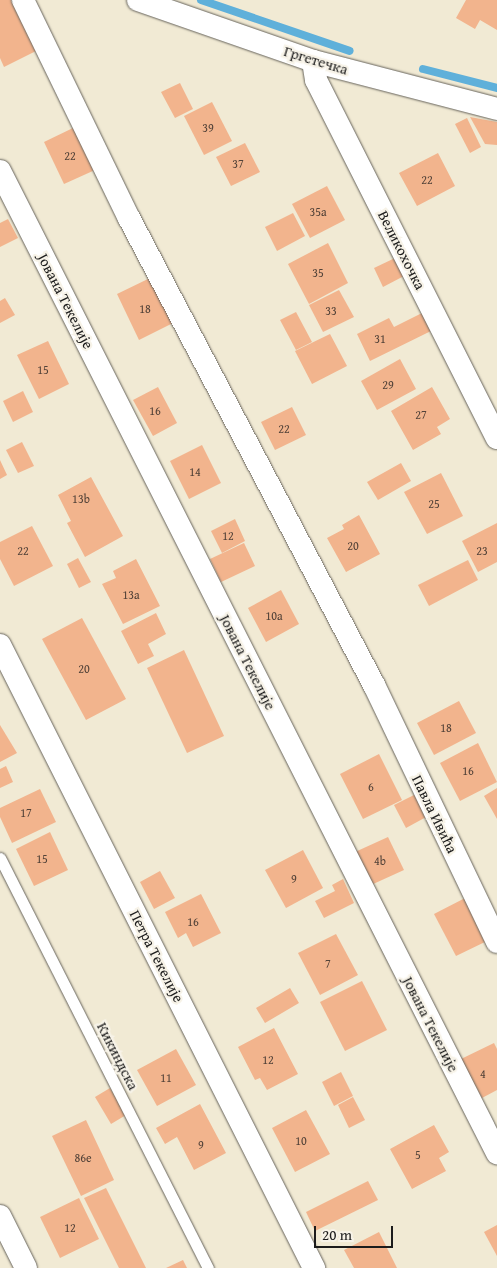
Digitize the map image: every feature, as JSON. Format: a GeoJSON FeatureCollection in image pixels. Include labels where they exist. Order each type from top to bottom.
{"type":"FeatureCollection","features":[{"type":"Feature","properties":{"kind":"street","name":"Павла Ивића"},"geometry":{"type":"LineString","coordinates":[[23,0],[129,218],[374,685],[497,942]]}},
{"type":"Feature","properties":{"kind":"street","name":"Гргетечка"},"geometry":{"type":"LineString","coordinates":[[138,0],[313,61],[497,109]]}},
{"type":"Feature","properties":{"kind":"street","name":"Великохочка"},"geometry":{"type":"LineString","coordinates":[[313,61],[316,80],[497,438]]}},
{"type":"Feature","properties":{"kind":"street","name":"Јована Текелије"},"geometry":{"type":"LineString","coordinates":[[0,171],[497,1153]]}},
{"type":"Feature","properties":{"kind":"street","name":"Петра Текелије"},"geometry":{"type":"LineString","coordinates":[[0,645],[314,1268]]}},
{"type":"Feature","properties":{"kind":"street"},"geometry":{"type":"LineString","coordinates":[[0,1216],[26,1268]]}},
{"type":"Feature","properties":{"kind":"lane","name":"Кикиндска"},"geometry":{"type":"LineString","coordinates":[[0,858],[208,1268]]}},
{"type":"Feature","properties":{"kind":"building"},"geometry":{"type":"Polygon","coordinates":[[[0,0],[11,0],[36,51],[4,67],[0,58],[0,0]]]}},
{"type":"Feature","properties":{"kind":"building"},"geometry":{"type":"Polygon","coordinates":[[[466,0],[497,0],[497,30],[480,20],[475,29],[456,18],[466,0]]]}},
{"type":"Feature","properties":{"kind":"building"},"geometry":{"type":"Polygon","coordinates":[[[180,83],[193,109],[175,118],[161,92],[180,83]]]}},
{"type":"Feature","properties":{"kind":"building"},"geometry":{"type":"Polygon","coordinates":[[[212,102],[232,141],[204,155],[184,116],[212,102]]]}},
{"type":"Feature","properties":{"kind":"building"},"geometry":{"type":"Polygon","coordinates":[[[470,117],[497,122],[497,145],[485,144],[470,117]]]}},
{"type":"Feature","properties":{"kind":"building"},"geometry":{"type":"Polygon","coordinates":[[[467,118],[481,147],[470,153],[455,124],[467,118]]]}},
{"type":"Feature","properties":{"kind":"building"},"geometry":{"type":"Polygon","coordinates":[[[75,127],[95,170],[64,184],[44,142],[75,127]]]}},
{"type":"Feature","properties":{"kind":"building"},"geometry":{"type":"Polygon","coordinates":[[[245,143],[260,172],[231,186],[216,157],[245,143]]]}},
{"type":"Feature","properties":{"kind":"building"},"geometry":{"type":"Polygon","coordinates":[[[438,153],[455,186],[417,206],[399,173],[438,153]]]}},
{"type":"Feature","properties":{"kind":"building"},"geometry":{"type":"Polygon","coordinates":[[[327,186],[345,220],[310,238],[292,204],[327,186]]]}},
{"type":"Feature","properties":{"kind":"building"},"geometry":{"type":"Polygon","coordinates":[[[293,213],[305,236],[277,251],[265,227],[293,213]]]}},
{"type":"Feature","properties":{"kind":"building"},"geometry":{"type":"Polygon","coordinates":[[[8,219],[18,238],[0,247],[0,223],[8,219]]]}},
{"type":"Feature","properties":{"kind":"building"},"geometry":{"type":"Polygon","coordinates":[[[328,243],[348,283],[309,304],[288,264],[328,243]]]}},
{"type":"Feature","properties":{"kind":"building"},"geometry":{"type":"Polygon","coordinates":[[[395,258],[404,276],[383,287],[374,268],[395,258]]]}},
{"type":"Feature","properties":{"kind":"building"},"geometry":{"type":"Polygon","coordinates":[[[150,278],[173,323],[139,340],[117,294],[150,278]]]}},
{"type":"Feature","properties":{"kind":"building"},"geometry":{"type":"Polygon","coordinates":[[[339,290],[354,317],[323,332],[309,305],[339,290]]]}},
{"type":"Feature","properties":{"kind":"building"},"geometry":{"type":"Polygon","coordinates":[[[5,298],[15,315],[0,323],[0,301],[5,298]]]}},
{"type":"Feature","properties":{"kind":"building"},"geometry":{"type":"Polygon","coordinates":[[[296,312],[312,342],[296,350],[280,320],[296,312]]]}},
{"type":"Feature","properties":{"kind":"building"},"geometry":{"type":"Polygon","coordinates":[[[422,313],[431,331],[370,361],[357,334],[389,318],[394,327],[422,313]]]}},
{"type":"Feature","properties":{"kind":"building"},"geometry":{"type":"Polygon","coordinates":[[[330,334],[347,366],[312,384],[295,351],[330,334]]]}},
{"type":"Feature","properties":{"kind":"building"},"geometry":{"type":"Polygon","coordinates":[[[48,341],[69,384],[39,399],[17,355],[48,341]]]}},
{"type":"Feature","properties":{"kind":"building"},"geometry":{"type":"Polygon","coordinates":[[[400,359],[416,389],[377,410],[361,381],[400,359]]]}},
{"type":"Feature","properties":{"kind":"building"},"geometry":{"type":"Polygon","coordinates":[[[158,387],[177,423],[153,436],[133,400],[158,387]]]}},
{"type":"Feature","properties":{"kind":"building"},"geometry":{"type":"Polygon","coordinates":[[[432,387],[450,419],[437,427],[441,434],[413,450],[391,411],[432,387]]]}},
{"type":"Feature","properties":{"kind":"building"},"geometry":{"type":"Polygon","coordinates":[[[23,391],[33,412],[13,422],[3,401],[23,391]]]}},
{"type":"Feature","properties":{"kind":"building"},"geometry":{"type":"Polygon","coordinates":[[[292,407],[306,435],[275,450],[261,422],[292,407]]]}},
{"type":"Feature","properties":{"kind":"building"},"geometry":{"type":"Polygon","coordinates":[[[22,442],[34,466],[18,473],[6,450],[22,442]]]}},
{"type":"Feature","properties":{"kind":"building"},"geometry":{"type":"Polygon","coordinates":[[[202,445],[221,483],[189,499],[170,461],[202,445]]]}},
{"type":"Feature","properties":{"kind":"building"},"geometry":{"type":"Polygon","coordinates":[[[0,460],[7,475],[0,479],[0,460]]]}},
{"type":"Feature","properties":{"kind":"building"},"geometry":{"type":"Polygon","coordinates":[[[401,463],[411,481],[378,500],[367,482],[401,463]]]}},
{"type":"Feature","properties":{"kind":"building"},"geometry":{"type":"Polygon","coordinates":[[[441,473],[463,516],[427,534],[404,492],[441,473]]]}},
{"type":"Feature","properties":{"kind":"building"},"geometry":{"type":"Polygon","coordinates":[[[91,477],[123,536],[85,557],[67,523],[71,521],[58,495],[91,477]]]}},
{"type":"Feature","properties":{"kind":"building"},"geometry":{"type":"Polygon","coordinates":[[[359,515],[380,554],[346,572],[327,538],[344,529],[342,525],[359,515]]]}},
{"type":"Feature","properties":{"kind":"building"},"geometry":{"type":"Polygon","coordinates":[[[235,519],[245,541],[222,553],[211,531],[235,519]]]}},
{"type":"Feature","properties":{"kind":"building"},"geometry":{"type":"Polygon","coordinates":[[[497,523],[497,562],[478,572],[462,541],[497,523]]]}},
{"type":"Feature","properties":{"kind":"building"},"geometry":{"type":"Polygon","coordinates":[[[32,526],[53,566],[14,586],[0,559],[0,542],[32,526]]]}},
{"type":"Feature","properties":{"kind":"building"},"geometry":{"type":"Polygon","coordinates":[[[244,543],[255,566],[221,582],[210,559],[244,543]]]}},
{"type":"Feature","properties":{"kind":"building"},"geometry":{"type":"Polygon","coordinates":[[[78,558],[91,582],[79,588],[67,564],[78,558]]]}},
{"type":"Feature","properties":{"kind":"building"},"geometry":{"type":"Polygon","coordinates":[[[136,559],[160,606],[123,624],[102,584],[116,578],[113,571],[136,559]]]}},
{"type":"Feature","properties":{"kind":"building"},"geometry":{"type":"Polygon","coordinates":[[[468,560],[478,580],[429,606],[418,585],[468,560]]]}},
{"type":"Feature","properties":{"kind":"building"},"geometry":{"type":"Polygon","coordinates":[[[281,590],[299,624],[266,642],[248,608],[281,590]]]}},
{"type":"Feature","properties":{"kind":"building"},"geometry":{"type":"Polygon","coordinates":[[[156,613],[166,634],[148,644],[154,656],[138,664],[121,631],[156,613]]]}},
{"type":"Feature","properties":{"kind":"building"},"geometry":{"type":"Polygon","coordinates":[[[82,618],[126,699],[86,720],[42,639],[82,618]]]}},
{"type":"Feature","properties":{"kind":"building"},"geometry":{"type":"Polygon","coordinates":[[[184,650],[224,736],[187,753],[147,668],[184,650]]]}},
{"type":"Feature","properties":{"kind":"building"},"geometry":{"type":"Polygon","coordinates":[[[459,701],[476,733],[434,755],[417,723],[459,701]]]}},
{"type":"Feature","properties":{"kind":"building"},"geometry":{"type":"Polygon","coordinates":[[[0,725],[17,753],[0,762],[0,725]]]}},
{"type":"Feature","properties":{"kind":"building"},"geometry":{"type":"Polygon","coordinates":[[[478,743],[497,782],[460,801],[440,763],[478,743]]]}},
{"type":"Feature","properties":{"kind":"building"},"geometry":{"type":"Polygon","coordinates":[[[379,754],[402,800],[363,819],[340,774],[379,754]]]}},
{"type":"Feature","properties":{"kind":"building"},"geometry":{"type":"Polygon","coordinates":[[[6,766],[13,782],[0,788],[0,769],[6,766]]]}},
{"type":"Feature","properties":{"kind":"building"},"geometry":{"type":"Polygon","coordinates":[[[497,788],[497,819],[484,796],[497,788]]]}},
{"type":"Feature","properties":{"kind":"building"},"geometry":{"type":"Polygon","coordinates":[[[40,789],[56,822],[12,843],[0,817],[0,808],[40,789]]]}},
{"type":"Feature","properties":{"kind":"building"},"geometry":{"type":"Polygon","coordinates":[[[416,794],[428,816],[406,828],[394,805],[416,794]]]}},
{"type":"Feature","properties":{"kind":"building"},"geometry":{"type":"Polygon","coordinates":[[[50,832],[68,870],[34,886],[16,849],[50,832]]]}},
{"type":"Feature","properties":{"kind":"building"},"geometry":{"type":"Polygon","coordinates":[[[388,837],[404,870],[371,885],[355,852],[388,837]]]}},
{"type":"Feature","properties":{"kind":"building"},"geometry":{"type":"Polygon","coordinates":[[[303,850],[323,888],[286,908],[265,870],[303,850]]]}},
{"type":"Feature","properties":{"kind":"building"},"geometry":{"type":"Polygon","coordinates":[[[160,871],[175,898],[154,909],[140,882],[160,871]]]}},
{"type":"Feature","properties":{"kind":"building"},"geometry":{"type":"Polygon","coordinates":[[[343,879],[354,903],[324,918],[315,901],[335,891],[332,885],[343,879]]]}},
{"type":"Feature","properties":{"kind":"building"},"geometry":{"type":"Polygon","coordinates":[[[201,894],[221,933],[193,947],[186,933],[178,938],[165,912],[201,894]]]}},
{"type":"Feature","properties":{"kind":"building"},"geometry":{"type":"Polygon","coordinates":[[[467,897],[489,940],[456,956],[434,914],[467,897]]]}},
{"type":"Feature","properties":{"kind":"building"},"geometry":{"type":"Polygon","coordinates":[[[336,934],[358,975],[320,995],[298,953],[336,934]]]}},
{"type":"Feature","properties":{"kind":"building"},"geometry":{"type":"Polygon","coordinates":[[[362,981],[387,1030],[345,1051],[320,1002],[362,981]]]}},
{"type":"Feature","properties":{"kind":"building"},"geometry":{"type":"Polygon","coordinates":[[[290,988],[299,1003],[265,1023],[256,1008],[290,988]]]}},
{"type":"Feature","properties":{"kind":"building"},"geometry":{"type":"Polygon","coordinates":[[[274,1028],[298,1074],[267,1090],[260,1078],[255,1080],[238,1047],[274,1028]]]}},
{"type":"Feature","properties":{"kind":"building"},"geometry":{"type":"Polygon","coordinates":[[[494,1043],[497,1049],[497,1090],[482,1098],[461,1059],[494,1043]]]}},
{"type":"Feature","properties":{"kind":"building"},"geometry":{"type":"Polygon","coordinates":[[[176,1049],[196,1085],[157,1106],[137,1070],[176,1049]]]}},
{"type":"Feature","properties":{"kind":"building"},"geometry":{"type":"Polygon","coordinates":[[[341,1072],[353,1096],[334,1106],[322,1082],[341,1072]]]}},
{"type":"Feature","properties":{"kind":"building"},"geometry":{"type":"Polygon","coordinates":[[[110,1088],[126,1115],[111,1124],[95,1097],[110,1088]]]}},
{"type":"Feature","properties":{"kind":"building"},"geometry":{"type":"Polygon","coordinates":[[[353,1097],[365,1120],[349,1128],[338,1105],[353,1097]]]}},
{"type":"Feature","properties":{"kind":"building"},"geometry":{"type":"Polygon","coordinates":[[[200,1104],[226,1153],[194,1170],[177,1137],[165,1144],[156,1128],[200,1104]]]}},
{"type":"Feature","properties":{"kind":"building"},"geometry":{"type":"Polygon","coordinates":[[[306,1110],[330,1154],[295,1172],[272,1128],[306,1110]]]}},
{"type":"Feature","properties":{"kind":"building"},"geometry":{"type":"Polygon","coordinates":[[[86,1120],[114,1180],[81,1196],[52,1136],[86,1120]]]}},
{"type":"Feature","properties":{"kind":"building"},"geometry":{"type":"Polygon","coordinates":[[[434,1125],[449,1152],[439,1158],[446,1171],[412,1189],[390,1149],[434,1125]]]}},
{"type":"Feature","properties":{"kind":"building"},"geometry":{"type":"Polygon","coordinates":[[[368,1181],[378,1200],[315,1231],[306,1212],[368,1181]]]}},
{"type":"Feature","properties":{"kind":"building"},"geometry":{"type":"Polygon","coordinates":[[[106,1188],[146,1268],[119,1268],[84,1198],[106,1188]]]}},
{"type":"Feature","properties":{"kind":"building"},"geometry":{"type":"Polygon","coordinates":[[[79,1198],[99,1239],[60,1258],[40,1217],[79,1198]]]}},
{"type":"Feature","properties":{"kind":"building"},"geometry":{"type":"Polygon","coordinates":[[[497,1225],[497,1256],[484,1232],[497,1225]]]}},
{"type":"Feature","properties":{"kind":"building"},"geometry":{"type":"Polygon","coordinates":[[[379,1232],[397,1268],[354,1268],[344,1250],[379,1232]]]}},
{"type":"Feature","properties":{"kind":"building"},"geometry":{"type":"Polygon","coordinates":[[[183,1260],[187,1268],[166,1268],[183,1260]]]}},
{"type":"Feature","properties":{"kind":"waterway"},"geometry":{"type":"LineString","coordinates":[[201,0],[350,51]]}},
{"type":"Feature","properties":{"kind":"waterway"},"geometry":{"type":"LineString","coordinates":[[423,69],[497,88]]}}]}
